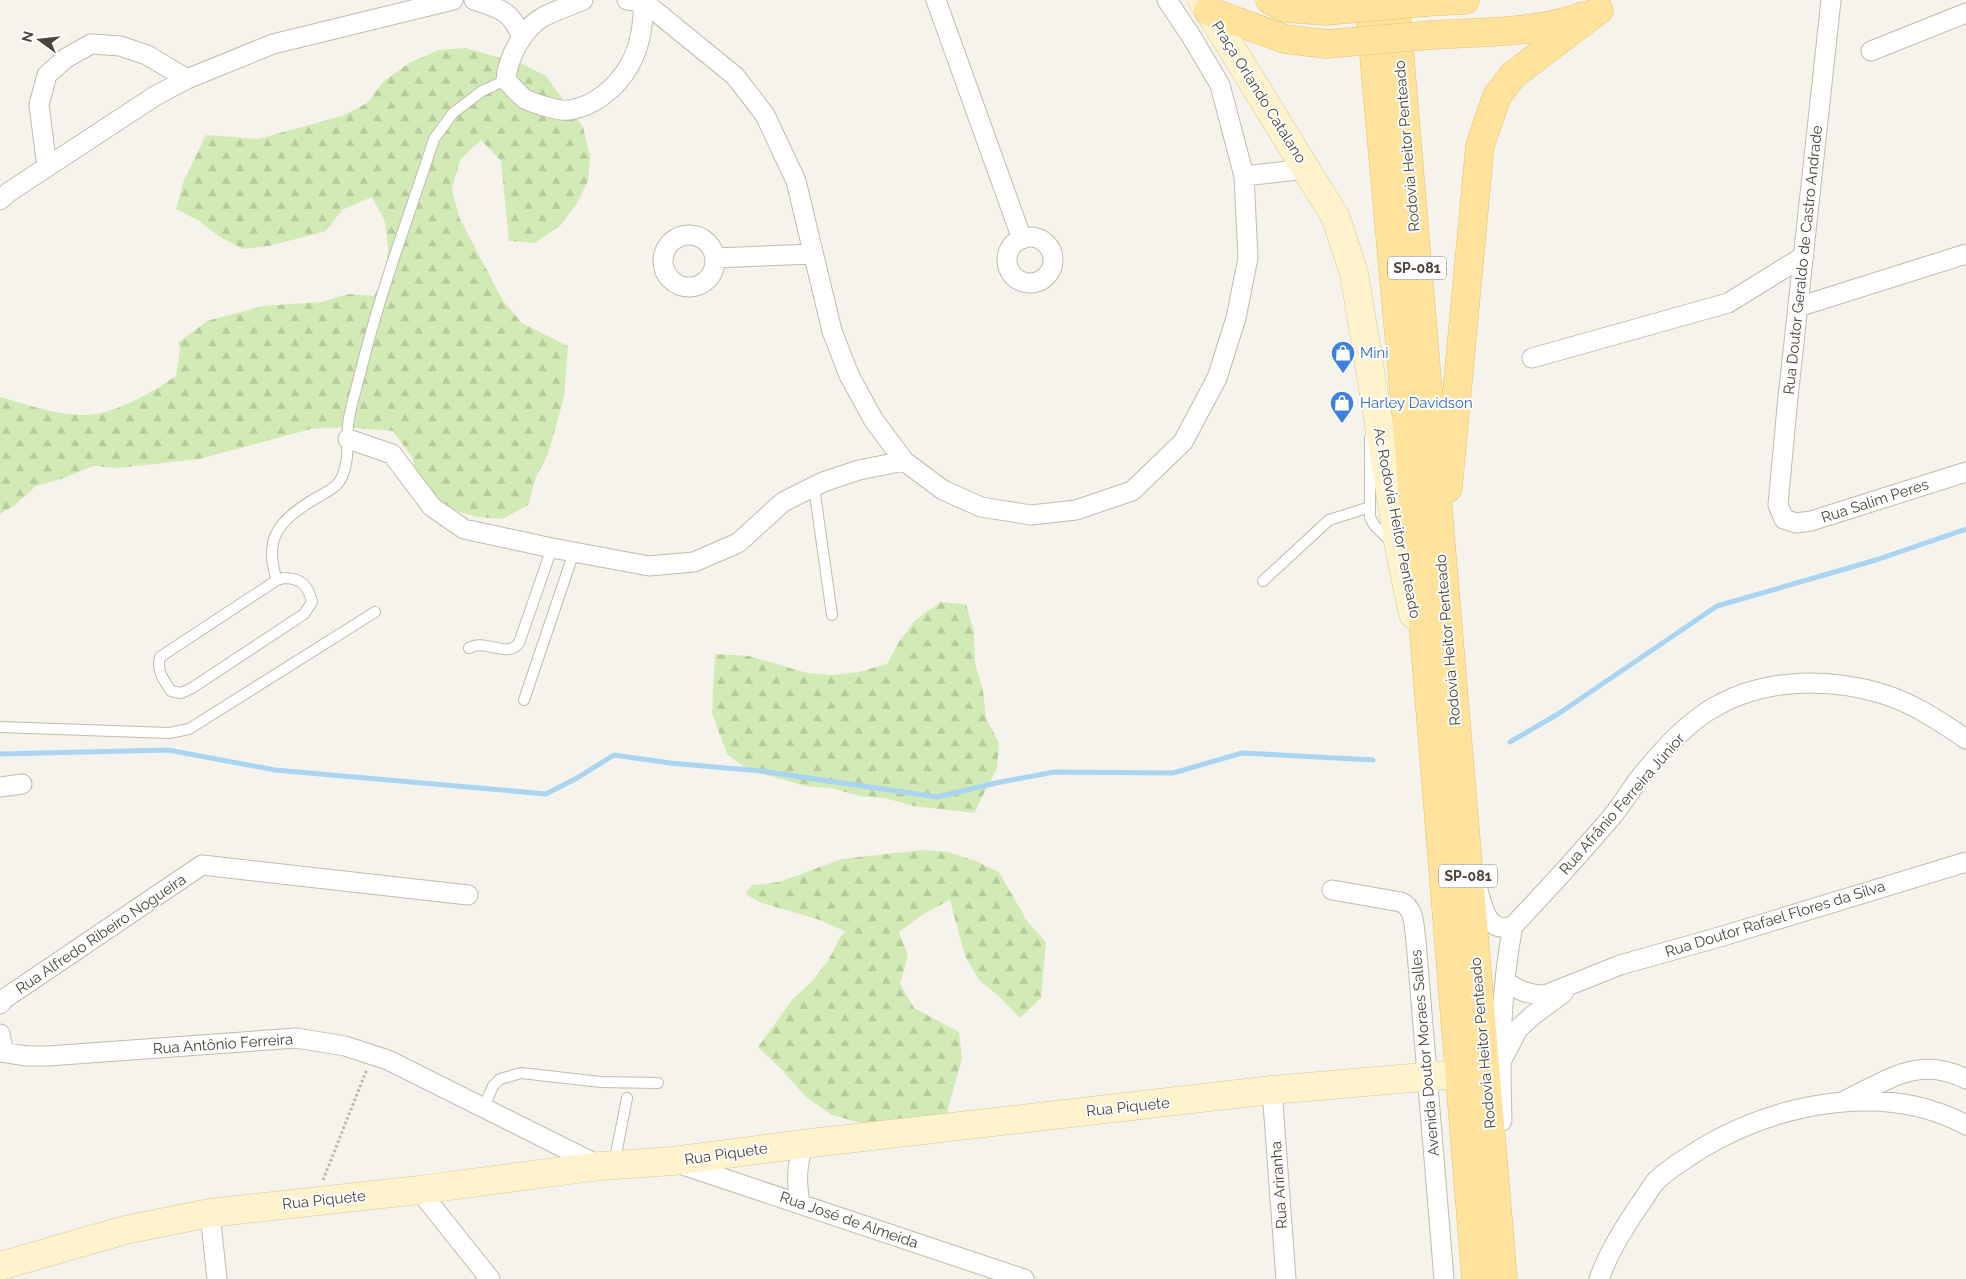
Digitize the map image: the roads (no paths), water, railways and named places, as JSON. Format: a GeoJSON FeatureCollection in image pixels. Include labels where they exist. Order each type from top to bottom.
{"type":"FeatureCollection","features":[{"type":"Feature","properties":{"kind":"main road"},"geometry":{"type":"LineString","coordinates":[[1270,0],[1286,8],[1325,11],[1466,0]]}},
{"type":"Feature","properties":{"kind":"main road","name":"Rodovia Heitor Penteado"},"geometry":{"type":"LineString","coordinates":[[1369,0],[1409,448],[1476,1279]]}},
{"type":"Feature","properties":{"kind":"main road","name":"Rodovia Heitor Penteado"},"geometry":{"type":"LineString","coordinates":[[1395,0],[1503,1279]]}},
{"type":"Feature","properties":{"kind":"main road"},"geometry":{"type":"LineString","coordinates":[[1205,5],[1285,39],[1326,44],[1514,30],[1577,19],[1606,5]]}},
{"type":"Feature","properties":{"kind":"main road"},"geometry":{"type":"LineString","coordinates":[[1441,559],[1480,145],[1497,96],[1513,76],[1606,5]]}},
{"type":"Feature","properties":{"kind":"street"},"geometry":{"type":"LineString","coordinates":[[3,195],[155,96],[187,79],[273,44],[453,0]]}},
{"type":"Feature","properties":{"kind":"street"},"geometry":{"type":"LineString","coordinates":[[474,0],[508,13],[518,27],[522,37]]}},
{"type":"Feature","properties":{"kind":"street"},"geometry":{"type":"LineString","coordinates":[[583,0],[541,18],[522,37],[507,68],[506,80],[525,99],[568,111],[610,91],[629,66],[642,33],[638,1]]}},
{"type":"Feature","properties":{"kind":"street"},"geometry":{"type":"LineString","coordinates":[[936,0],[1022,239]]}},
{"type":"Feature","properties":{"kind":"street","name":"Praça Orlando Catalano"},"geometry":{"type":"LineString","coordinates":[[1167,0],[1220,85],[1244,176],[1307,169],[1205,5]]}},
{"type":"Feature","properties":{"kind":"street","name":"Rua Doutor Geraldo de Castro Andrade"},"geometry":{"type":"LineString","coordinates":[[1784,519],[1778,505],[1831,0]]}},
{"type":"Feature","properties":{"kind":"street"},"geometry":{"type":"LineString","coordinates":[[638,1],[735,76],[765,115],[796,181],[832,331],[849,375],[873,419],[904,461],[943,490],[981,507],[1031,515],[1076,510],[1132,491],[1183,442],[1216,378],[1236,318],[1248,258],[1244,176]]}},
{"type":"Feature","properties":{"kind":"street"},"geometry":{"type":"LineString","coordinates":[[1871,51],[1966,13]]}},
{"type":"Feature","properties":{"kind":"street"},"geometry":{"type":"LineString","coordinates":[[47,167],[39,105],[47,75],[66,58],[91,44],[120,46],[147,55],[187,79]]}},
{"type":"Feature","properties":{"kind":"street","name":"Ac Rodovia Heitor Penteado"},"geometry":{"type":"LineString","coordinates":[[1307,169],[1336,218],[1354,273],[1400,552],[1428,679]]}},
{"type":"Feature","properties":{"kind":"street"},"geometry":{"type":"LineString","coordinates":[[716,258],[813,254]]}},
{"type":"Feature","properties":{"kind":"street"},"geometry":{"type":"LineString","coordinates":[[1798,307],[1966,254]]}},
{"type":"Feature","properties":{"kind":"street"},"geometry":{"type":"LineString","coordinates":[[1532,358],[1728,303],[1804,256]]}},
{"type":"Feature","properties":{"kind":"street"},"geometry":{"type":"LineString","coordinates":[[348,439],[392,454],[432,507],[464,529],[649,566],[694,562],[738,544],[784,502],[823,482],[859,470],[904,461]]}},
{"type":"Feature","properties":{"kind":"street","name":"Rua Salim Peres"},"geometry":{"type":"LineString","coordinates":[[1784,519],[1796,523],[1810,521],[1966,472]]}},
{"type":"Feature","properties":{"kind":"street","name":"Rua Afrânio Ferreira Júnior"},"geometry":{"type":"LineString","coordinates":[[1513,926],[1570,866],[1616,812],[1639,779],[1682,732],[1708,711],[1734,698],[1765,688],[1802,683],[1842,685],[1884,695],[1928,714],[1963,735]]}},
{"type":"Feature","properties":{"kind":"street"},"geometry":{"type":"LineString","coordinates":[[0,787],[22,784]]}},
{"type":"Feature","properties":{"kind":"street"},"geometry":{"type":"LineString","coordinates":[[1466,854],[1483,908],[1489,920],[1498,927],[1506,928],[1513,926],[1505,982],[1500,1064],[1504,1156],[1498,1216]]}},
{"type":"Feature","properties":{"kind":"street","name":"Rua Doutor Rafael Flores da Silva"},"geometry":{"type":"LineString","coordinates":[[1505,982],[1520,991],[1532,995],[1544,995],[1620,965],[1723,936],[1966,862]]}},
{"type":"Feature","properties":{"kind":"street","name":"Rua Alfredo Ribeiro Nogueira"},"geometry":{"type":"LineString","coordinates":[[0,1004],[4,999],[202,865],[468,896]]}},
{"type":"Feature","properties":{"kind":"street","name":"Avenida Doutor Moraes Salles"},"geometry":{"type":"LineString","coordinates":[[1332,890],[1401,902],[1409,908],[1416,941],[1444,1279]]}},
{"type":"Feature","properties":{"kind":"street","name":"Rua Doutor Rafael Flores da Silva"},"geometry":{"type":"LineString","coordinates":[[1500,1064],[1518,1029],[1532,1016],[1585,978]]}},
{"type":"Feature","properties":{"kind":"street"},"geometry":{"type":"LineString","coordinates":[[0,1034],[2,1044],[0,1050]]}},
{"type":"Feature","properties":{"kind":"street","name":"Rua Antônio Ferreira"},"geometry":{"type":"LineString","coordinates":[[0,1050],[27,1056],[48,1056],[296,1038],[345,1046],[388,1060],[607,1166]]}},
{"type":"Feature","properties":{"kind":"street"},"geometry":{"type":"LineString","coordinates":[[1599,1279],[1625,1226],[1656,1181],[1681,1161],[1721,1137],[1760,1120],[1801,1109],[1844,1101],[1910,1071],[1936,1068],[1966,1079]]}},
{"type":"Feature","properties":{"kind":"street","name":"Rua Piquete"},"geometry":{"type":"LineString","coordinates":[[0,1266],[125,1230],[210,1213],[419,1190],[607,1166],[672,1162],[803,1144],[1272,1090],[1458,1074]]}},
{"type":"Feature","properties":{"kind":"street","name":"Rua Ariranha"},"geometry":{"type":"LineString","coordinates":[[1272,1090],[1286,1279]]}},
{"type":"Feature","properties":{"kind":"street"},"geometry":{"type":"LineString","coordinates":[[1844,1101],[1915,1106],[1966,1125]]}},
{"type":"Feature","properties":{"kind":"street"},"geometry":{"type":"LineString","coordinates":[[800,1203],[796,1180],[803,1144]]}},
{"type":"Feature","properties":{"kind":"street","name":"Rua José de Almeida"},"geometry":{"type":"LineString","coordinates":[[672,1162],[1024,1279]]}},
{"type":"Feature","properties":{"kind":"street"},"geometry":{"type":"LineString","coordinates":[[419,1190],[490,1279]]}},
{"type":"Feature","properties":{"kind":"street"},"geometry":{"type":"LineString","coordinates":[[210,1213],[217,1279]]}},
{"type":"Feature","properties":{"kind":"lane"},"geometry":{"type":"LineString","coordinates":[[277,580],[272,564],[272,546],[280,526],[298,509],[336,486],[348,461],[348,420],[371,328],[434,139],[453,113],[482,91],[506,80]]}},
{"type":"Feature","properties":{"kind":"lane"},"geometry":{"type":"LineString","coordinates":[[1369,372],[1370,517],[1374,525],[1400,552]]}},
{"type":"Feature","properties":{"kind":"lane"},"geometry":{"type":"LineString","coordinates":[[814,487],[832,615]]}},
{"type":"Feature","properties":{"kind":"lane"},"geometry":{"type":"LineString","coordinates":[[1263,581],[1329,520],[1370,507]]}},
{"type":"Feature","properties":{"kind":"lane"},"geometry":{"type":"LineString","coordinates":[[469,648],[478,645],[510,650],[515,648],[519,643],[552,548]]}},
{"type":"Feature","properties":{"kind":"lane"},"geometry":{"type":"LineString","coordinates":[[524,700],[574,552]]}},
{"type":"Feature","properties":{"kind":"lane"},"geometry":{"type":"LineString","coordinates":[[293,578],[302,582],[309,590],[312,602],[304,614],[192,688],[181,693],[171,691],[161,677],[158,664],[160,657],[277,580],[293,578]]}},
{"type":"Feature","properties":{"kind":"lane"},"geometry":{"type":"LineString","coordinates":[[0,727],[169,733],[189,729],[375,612]]}},
{"type":"Feature","properties":{"kind":"lane"},"geometry":{"type":"LineString","coordinates":[[484,1107],[493,1086],[500,1079],[521,1073],[601,1082],[658,1083]]}},
{"type":"Feature","properties":{"kind":"lane"},"geometry":{"type":"LineString","coordinates":[[607,1166],[627,1098]]}},
{"type":"Feature","properties":{"kind":"waterway"},"geometry":{"type":"LineString","coordinates":[[1510,742],[1558,714],[1717,606],[1876,560],[1966,529]]}},
{"type":"Feature","properties":{"kind":"waterway"},"geometry":{"type":"LineString","coordinates":[[0,754],[168,750],[275,770],[546,794],[577,778],[614,755],[670,763],[761,771],[937,797],[1054,772],[1173,773],[1242,753],[1373,760]]}},
{"type":"Feature","properties":{"kind":"place","name":"Mini"},"geometry":{"type":"Point","coordinates":[1343,374]}},
{"type":"Feature","properties":{"kind":"place","name":"Harley Davidson"},"geometry":{"type":"Point","coordinates":[1342,424]}}]}
